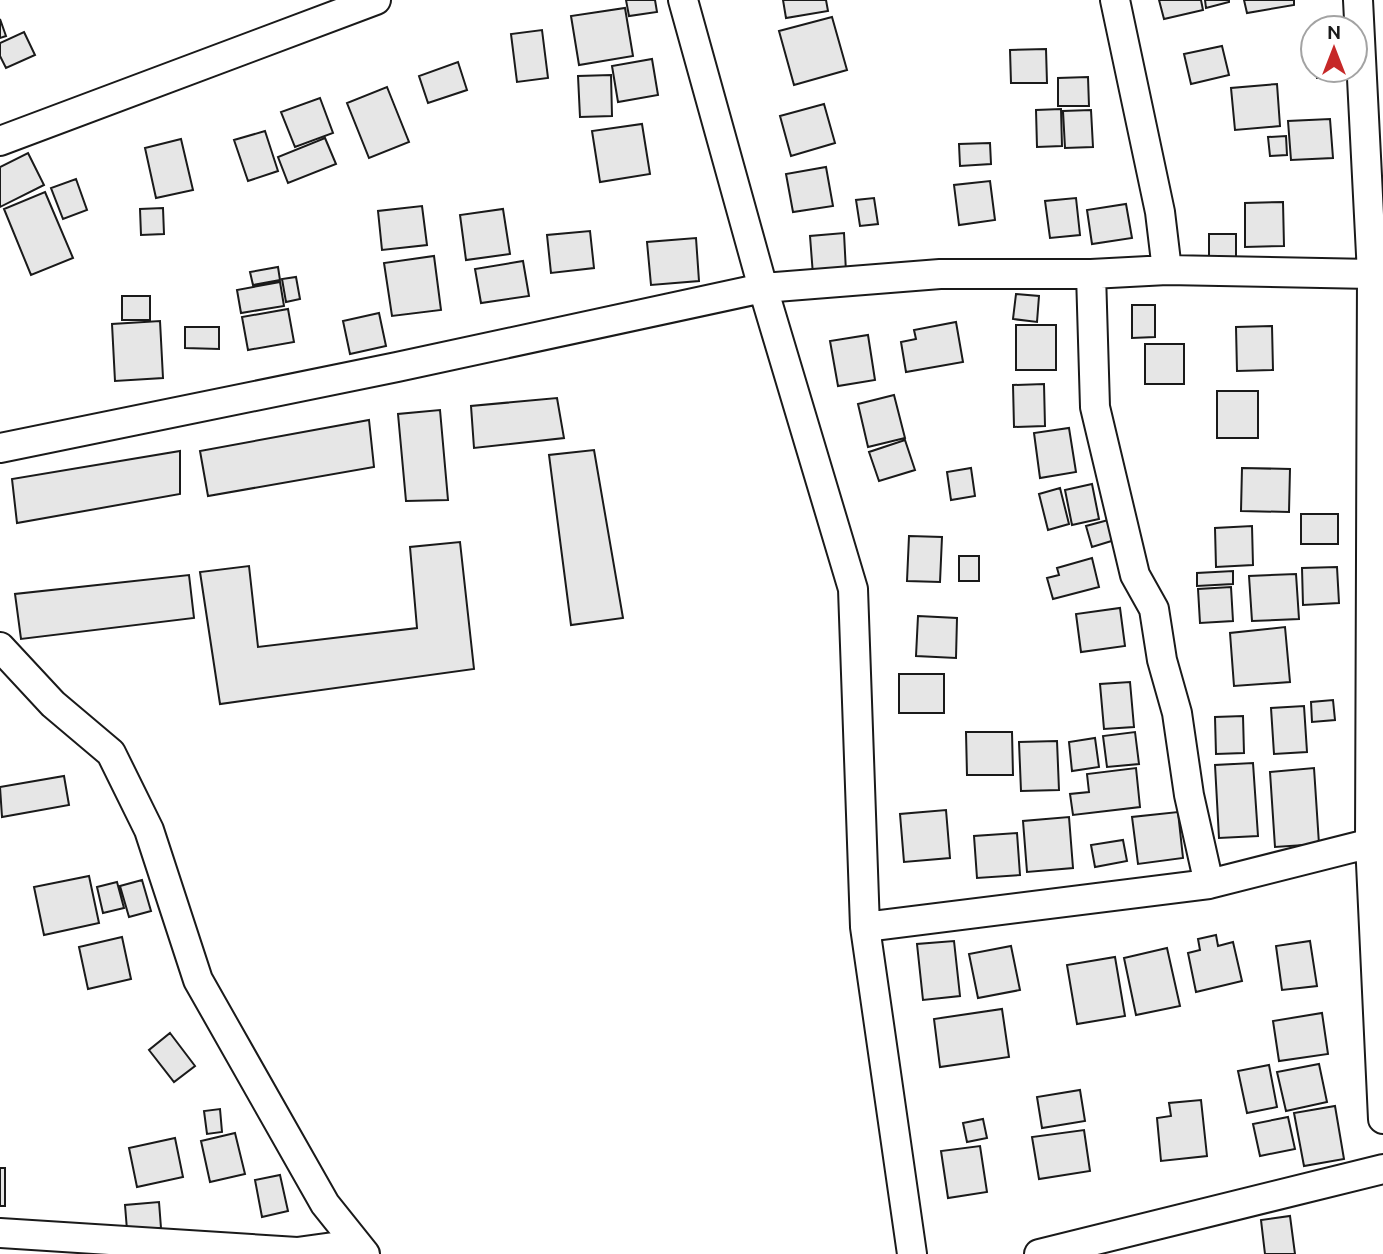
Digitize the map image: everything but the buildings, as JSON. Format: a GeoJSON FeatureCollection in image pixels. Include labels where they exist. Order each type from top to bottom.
{"type":"FeatureCollection","features":[{"type":"Feature","properties":{"kind":"street"},"geometry":{"type":"LineString","coordinates":[[0,141],[376,0]]}},
{"type":"Feature","properties":{"kind":"street"},"geometry":{"type":"LineString","coordinates":[[683,0],[763,288],[853,589],[865,927],[912,1254]]}},
{"type":"Feature","properties":{"kind":"street"},"geometry":{"type":"LineString","coordinates":[[1115,0],[1160,212],[1167,270]]}},
{"type":"Feature","properties":{"kind":"street"},"geometry":{"type":"LineString","coordinates":[[1358,0],[1372,274],[1377,841],[1383,1119]]}},
{"type":"Feature","properties":{"kind":"street"},"geometry":{"type":"LineString","coordinates":[[0,448],[397,367],[763,288],[940,274],[1091,274],[1167,270],[1372,274]]}},
{"type":"Feature","properties":{"kind":"street"},"geometry":{"type":"LineString","coordinates":[[1091,274],[1095,407],[1135,575],[1154,609],[1162,660],[1177,713],[1189,795],[1209,884]]}},
{"type":"Feature","properties":{"kind":"street"},"geometry":{"type":"LineString","coordinates":[[0,647],[53,704],[111,753],[149,830],[198,980],[325,1204],[360,1249]]}},
{"type":"Feature","properties":{"kind":"street"},"geometry":{"type":"LineString","coordinates":[[865,927],[1209,884],[1377,841]]}},
{"type":"Feature","properties":{"kind":"street"},"geometry":{"type":"LineString","coordinates":[[1039,1254],[1383,1169]]}},
{"type":"Feature","properties":{"kind":"street"},"geometry":{"type":"LineString","coordinates":[[0,1233],[297,1252],[360,1249]]}}]}
